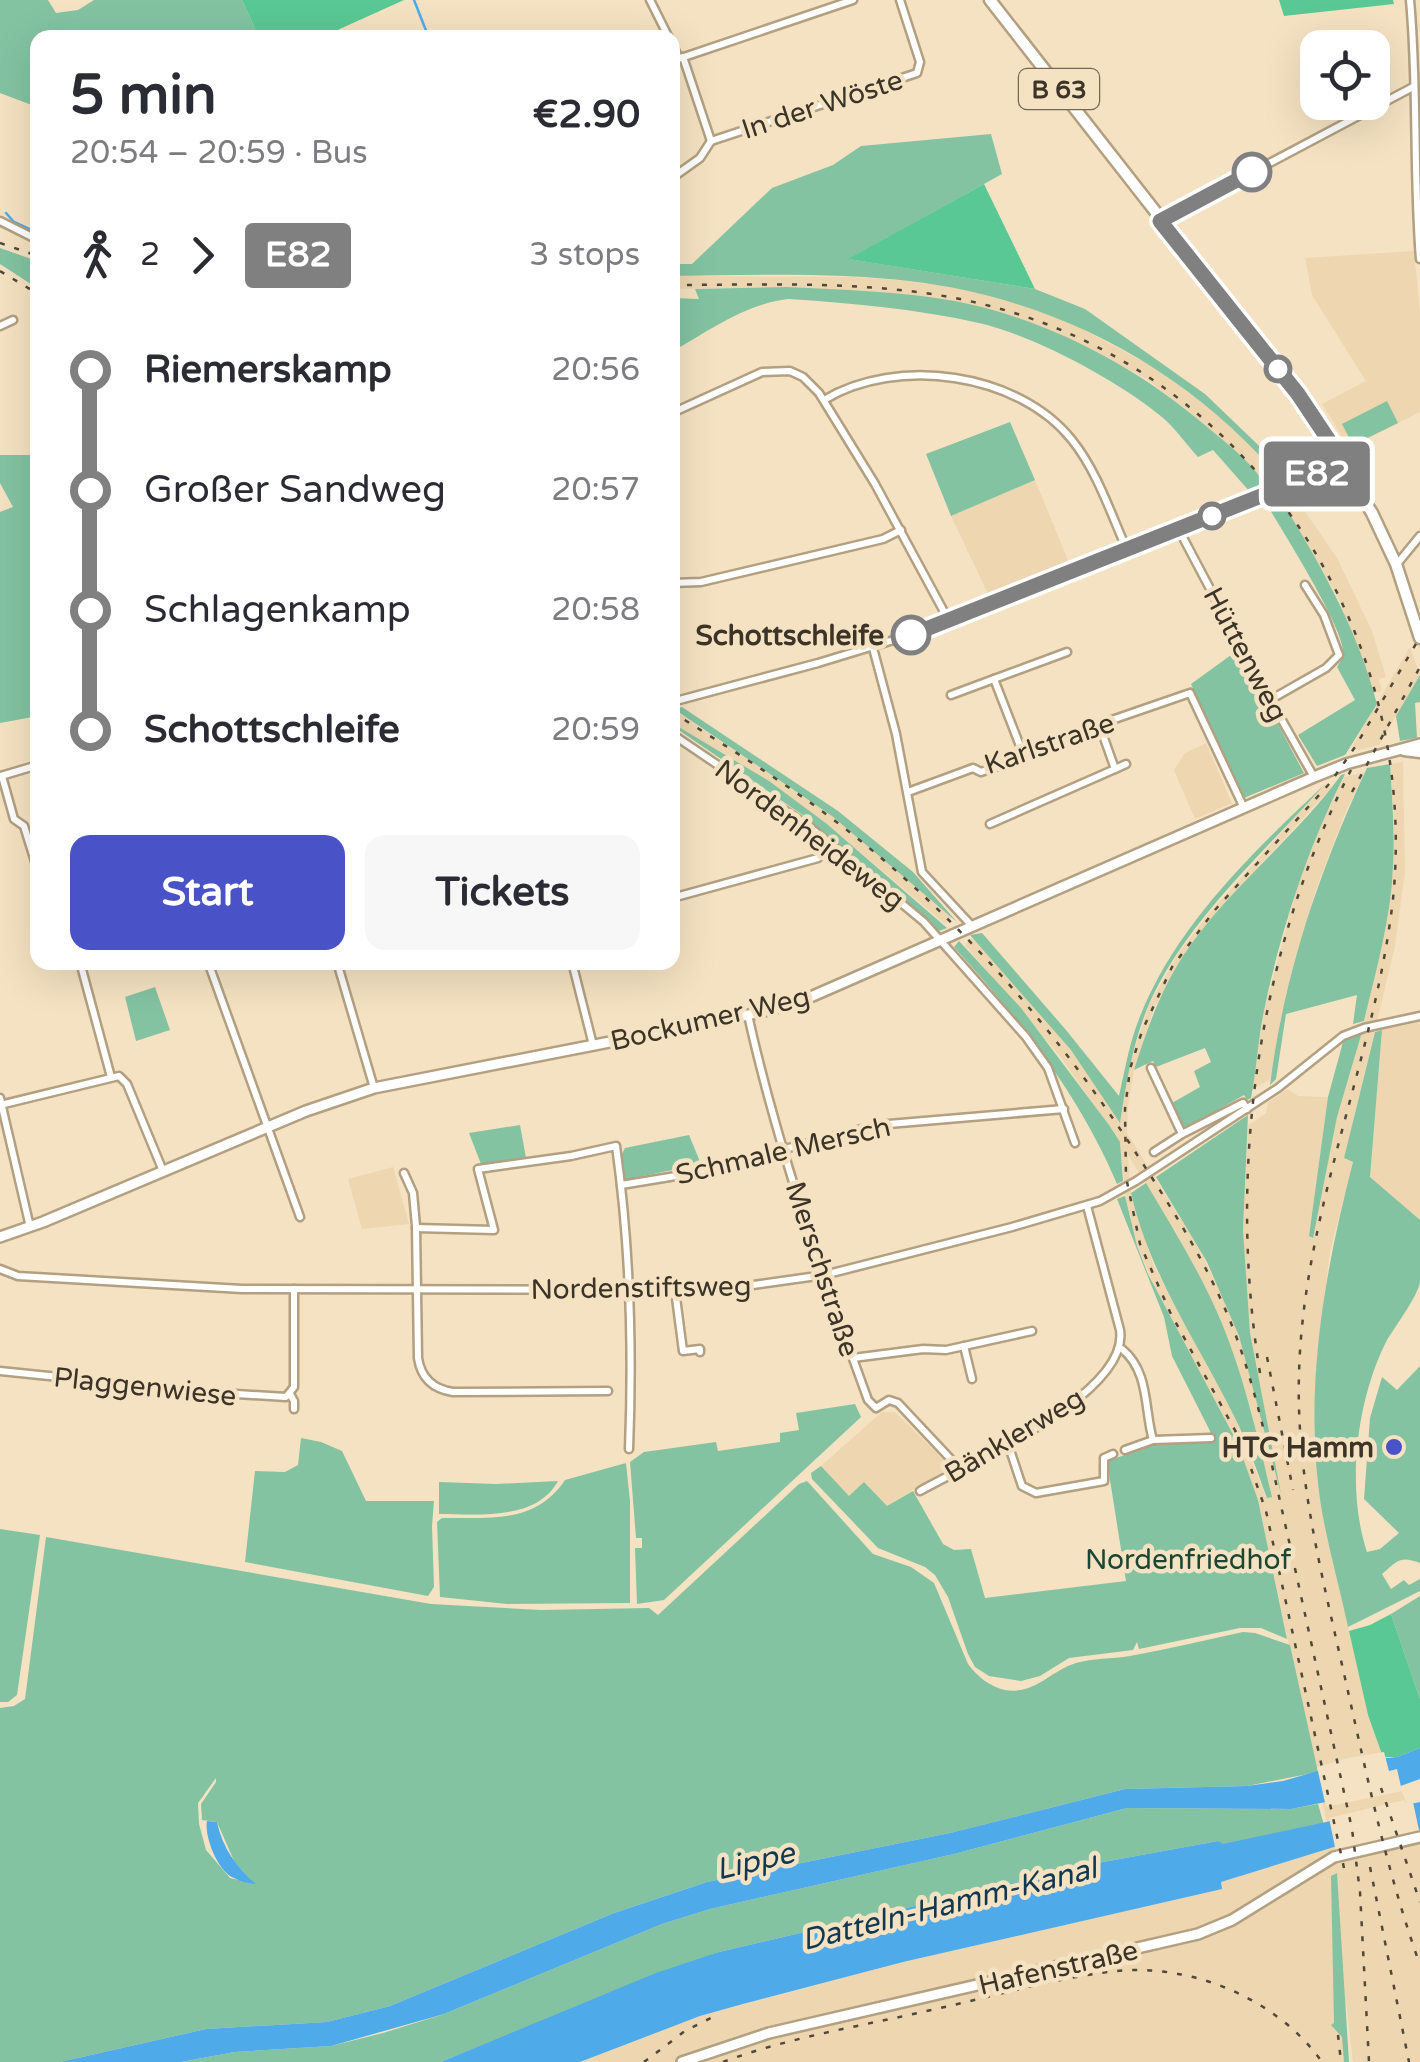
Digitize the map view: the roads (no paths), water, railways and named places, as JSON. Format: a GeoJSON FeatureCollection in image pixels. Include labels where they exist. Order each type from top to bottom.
{"type":"FeatureCollection","features":[{"type":"Feature","properties":{"kind":"main road","name":"B 63"},"geometry":{"type":"LineString","coordinates":[[990,0],[1298,394],[1344,463],[1396,564],[1420,638]]}},
{"type":"Feature","properties":{"kind":"main road","name":"Bockumer Weg"},"geometry":{"type":"LineString","coordinates":[[0,1237],[30,1228],[270,1126],[374,1088],[800,1002],[1314,777],[1420,744]]}},
{"type":"Feature","properties":{"kind":"main road","name":"Bockumer Weg"},"geometry":{"type":"LineString","coordinates":[[1404,750],[1420,752]]}},
{"type":"Feature","properties":{"kind":"main road","name":"Hafenstraße"},"geometry":{"type":"LineString","coordinates":[[682,2062],[769,2033],[1198,1934],[1232,1920],[1334,1857],[1420,1838]]}},
{"type":"Feature","properties":{"kind":"street","name":"In der Wöste"},"geometry":{"type":"LineString","coordinates":[[650,0],[665,30]]}},
{"type":"Feature","properties":{"kind":"street"},"geometry":{"type":"LineString","coordinates":[[680,58],[853,0]]}},
{"type":"Feature","properties":{"kind":"street","name":"In der Wöste"},"geometry":{"type":"LineString","coordinates":[[680,172],[700,158],[711,141],[917,73],[920,62],[900,0]]}},
{"type":"Feature","properties":{"kind":"street"},"geometry":{"type":"LineString","coordinates":[[1410,0],[1420,259]]}},
{"type":"Feature","properties":{"kind":"street","name":"In der Wöste"},"geometry":{"type":"LineString","coordinates":[[680,64],[711,141]]}},
{"type":"Feature","properties":{"kind":"street"},"geometry":{"type":"LineString","coordinates":[[1160,221],[1413,88]]}},
{"type":"Feature","properties":{"kind":"street"},"geometry":{"type":"LineString","coordinates":[[0,221],[30,236]]}},
{"type":"Feature","properties":{"kind":"street"},"geometry":{"type":"LineString","coordinates":[[0,326],[13,320]]}},
{"type":"Feature","properties":{"kind":"street"},"geometry":{"type":"LineString","coordinates":[[680,408],[756,374],[796,373],[824,400],[901,530],[949,621]]}},
{"type":"Feature","properties":{"kind":"street"},"geometry":{"type":"LineString","coordinates":[[824,400],[868,380],[926,374],[978,384],[1026,403],[1050,418],[1073,440],[1128,550]]}},
{"type":"Feature","properties":{"kind":"street"},"geometry":{"type":"LineString","coordinates":[[680,700],[873,648],[949,621],[1344,463]]}},
{"type":"Feature","properties":{"kind":"street"},"geometry":{"type":"LineString","coordinates":[[680,582],[725,577],[883,539],[901,530]]}},
{"type":"Feature","properties":{"kind":"street","name":"Hüttenweg"},"geometry":{"type":"LineString","coordinates":[[1180,530],[1314,777]]}},
{"type":"Feature","properties":{"kind":"street"},"geometry":{"type":"LineString","coordinates":[[1396,564],[1420,536]]}},
{"type":"Feature","properties":{"kind":"street"},"geometry":{"type":"LineString","coordinates":[[1270,700],[1326,668],[1339,654],[1324,615],[1304,585]]}},
{"type":"Feature","properties":{"kind":"street"},"geometry":{"type":"LineString","coordinates":[[873,648],[908,792],[922,872],[972,926]]}},
{"type":"Feature","properties":{"kind":"street"},"geometry":{"type":"LineString","coordinates":[[950,696],[1066,652]]}},
{"type":"Feature","properties":{"kind":"street"},"geometry":{"type":"LineString","coordinates":[[994,679],[1022,751]]}},
{"type":"Feature","properties":{"kind":"street","name":"Karlstraße"},"geometry":{"type":"LineString","coordinates":[[908,792],[973,768],[981,772],[1019,759],[1022,751],[1190,693],[1244,808]]}},
{"type":"Feature","properties":{"kind":"street"},"geometry":{"type":"LineString","coordinates":[[1099,724],[1115,769]]}},
{"type":"Feature","properties":{"kind":"street","name":"Nordenheideweg"},"geometry":{"type":"LineString","coordinates":[[680,739],[800,820],[899,899],[941,940],[1026,1036],[1048,1068],[1075,1143]]}},
{"type":"Feature","properties":{"kind":"street"},"geometry":{"type":"LineString","coordinates":[[990,824],[1126,764]]}},
{"type":"Feature","properties":{"kind":"street"},"geometry":{"type":"LineString","coordinates":[[30,767],[1,776],[14,819],[24,826],[30,845]]}},
{"type":"Feature","properties":{"kind":"street"},"geometry":{"type":"LineString","coordinates":[[680,896],[818,858],[831,844]]}},
{"type":"Feature","properties":{"kind":"street"},"geometry":{"type":"LineString","coordinates":[[82,970],[111,1077]]}},
{"type":"Feature","properties":{"kind":"street"},"geometry":{"type":"LineString","coordinates":[[211,970],[300,1217]]}},
{"type":"Feature","properties":{"kind":"street"},"geometry":{"type":"LineString","coordinates":[[339,970],[374,1088]]}},
{"type":"Feature","properties":{"kind":"street"},"geometry":{"type":"LineString","coordinates":[[574,970],[592,1045]]}},
{"type":"Feature","properties":{"kind":"street","name":"Merschstraße"},"geometry":{"type":"LineString","coordinates":[[748,1015],[784,1150],[868,1400],[876,1408],[889,1400],[898,1403],[960,1468]]}},
{"type":"Feature","properties":{"kind":"street","name":"Nordenstiftsweg"},"geometry":{"type":"LineString","coordinates":[[0,1269],[18,1276],[294,1289],[675,1290],[746,1286],[824,1274],[1087,1206],[1118,1192],[1246,1109],[1343,1036],[1420,1016]]}},
{"type":"Feature","properties":{"kind":"street"},"geometry":{"type":"LineString","coordinates":[[1151,1068],[1182,1134]]}},
{"type":"Feature","properties":{"kind":"street"},"geometry":{"type":"LineString","coordinates":[[30,1228],[1,1103],[119,1076],[127,1084],[163,1171]]}},
{"type":"Feature","properties":{"kind":"street","name":"Nordenstiftsweg"},"geometry":{"type":"LineString","coordinates":[[1154,1152],[1243,1103],[1246,1109]]}},
{"type":"Feature","properties":{"kind":"street","name":"Schmale Mersch"},"geometry":{"type":"LineString","coordinates":[[621,1185],[688,1174],[877,1124],[1064,1109]]}},
{"type":"Feature","properties":{"kind":"street"},"geometry":{"type":"LineString","coordinates":[[416,1228],[494,1230],[478,1169],[616,1146],[630,1290],[629,1450]]}},
{"type":"Feature","properties":{"kind":"street"},"geometry":{"type":"LineString","coordinates":[[404,1173],[412,1193],[416,1228],[419,1366],[424,1376],[434,1386],[460,1392],[608,1391]]}},
{"type":"Feature","properties":{"kind":"street"},"geometry":{"type":"LineString","coordinates":[[1087,1206],[1122,1348],[1134,1361],[1144,1385],[1153,1440]]}},
{"type":"Feature","properties":{"kind":"street"},"geometry":{"type":"LineString","coordinates":[[294,1289],[294,1387],[290,1394],[294,1409]]}},
{"type":"Feature","properties":{"kind":"street"},"geometry":{"type":"LineString","coordinates":[[675,1290],[683,1350],[700,1352]]}},
{"type":"Feature","properties":{"kind":"street"},"geometry":{"type":"LineString","coordinates":[[853,1358],[964,1346],[1032,1331]]}},
{"type":"Feature","properties":{"kind":"street"},"geometry":{"type":"LineString","coordinates":[[964,1346],[972,1378]]}},
{"type":"Feature","properties":{"kind":"street","name":"Bänklerweg"},"geometry":{"type":"LineString","coordinates":[[920,1491],[1081,1399],[1105,1375],[1122,1348]]}},
{"type":"Feature","properties":{"kind":"street","name":"Plaggenwiese"},"geometry":{"type":"LineString","coordinates":[[0,1371],[234,1395],[279,1398],[290,1394]]}},
{"type":"Feature","properties":{"kind":"street"},"geometry":{"type":"LineString","coordinates":[[1125,1450],[1153,1440],[1211,1438]]}},
{"type":"Feature","properties":{"kind":"street"},"geometry":{"type":"LineString","coordinates":[[1008,1444],[1022,1486],[1036,1493],[1104,1480],[1104,1458],[1113,1454]]}},
{"type":"Feature","properties":{"kind":"water"},"geometry":{"type":"Polygon","coordinates":[[[1420,1748],[1420,1779],[1395,1788],[1291,1809],[1127,1808],[954,1854],[710,1909],[662,1924],[444,2014],[331,2046],[235,2052],[181,2062],[60,2062],[206,2029],[327,2022],[390,2006],[614,1913],[707,1882],[950,1833],[1125,1789],[1247,1786],[1283,1781],[1349,1762],[1397,1757],[1420,1748]]]}},
{"type":"Feature","properties":{"kind":"water","name":"Datteln-Hamm-Kanal"},"geometry":{"type":"Polygon","coordinates":[[[1420,1802],[1420,1830],[1334,1847],[1221,1882],[1222,1889],[903,1962],[743,2004],[700,2016],[580,2062],[441,2062],[656,1973],[719,1952],[1098,1863],[1218,1841],[1223,1844],[1420,1802]]]}},
{"type":"Feature","properties":{"kind":"water"},"geometry":{"type":"Polygon","coordinates":[[[207,1821],[217,1822],[231,1856],[256,1884],[237,1879],[223,1869],[210,1844],[207,1821]]]}},
{"type":"Feature","properties":{"kind":"waterway"},"geometry":{"type":"LineString","coordinates":[[414,0],[426,30]]}},
{"type":"Feature","properties":{"kind":"waterway"},"geometry":{"type":"LineString","coordinates":[[6,213],[30,229]]}},
{"type":"Feature","properties":{"kind":"railway"},"geometry":{"type":"LineString","coordinates":[[0,243],[30,253]]}},
{"type":"Feature","properties":{"kind":"railway"},"geometry":{"type":"LineString","coordinates":[[0,271],[30,289]]}},
{"type":"Feature","properties":{"kind":"railway"},"geometry":{"type":"LineString","coordinates":[[680,285],[832,285],[912,291],[990,306],[1083,340],[1167,390],[1239,453],[1300,528],[1346,612],[1378,703],[1394,800],[1393,899],[1371,1018],[1313,1254],[1303,1313],[1299,1410],[1305,1481],[1324,1586],[1385,1851],[1420,1965]]}},
{"type":"Feature","properties":{"kind":"railway"},"geometry":{"type":"LineString","coordinates":[[1344,1868],[1266,1511],[1242,1443],[1170,1312],[1140,1244],[1126,1177],[1125,1109],[1130,1069],[1142,1031],[1172,967],[1214,911],[1330,783],[1420,637]]}},
{"type":"Feature","properties":{"kind":"railway"},"geometry":{"type":"LineString","coordinates":[[1352,792],[1420,667]]}},
{"type":"Feature","properties":{"kind":"railway"},"geometry":{"type":"LineString","coordinates":[[680,717],[830,817],[958,929],[1069,1057],[1134,1150],[1203,1264],[1236,1336],[1259,1412],[1352,1829],[1360,1892],[1369,2062]]}},
{"type":"Feature","properties":{"kind":"railway"},"geometry":{"type":"LineString","coordinates":[[1260,1373],[1247,1219],[1258,1064],[1272,988],[1292,913],[1351,770]]}},
{"type":"Feature","properties":{"kind":"railway"},"geometry":{"type":"LineString","coordinates":[[1267,1357],[1293,1490]]}},
{"type":"Feature","properties":{"kind":"railway"},"geometry":{"type":"LineString","coordinates":[[1381,1788],[1420,1902]]}},
{"type":"Feature","properties":{"kind":"railway"},"geometry":{"type":"LineString","coordinates":[[1370,1867],[1409,2062]]}},
{"type":"Feature","properties":{"kind":"railway"},"geometry":{"type":"LineString","coordinates":[[723,2062],[797,2040],[1038,1985],[1138,1970],[1168,1972],[1227,1988],[1280,2019],[1322,2062]]}},
{"type":"Feature","properties":{"kind":"railway"},"geometry":{"type":"LineString","coordinates":[[644,2062],[685,2031],[717,2015]]}},
{"type":"Feature","properties":{"kind":"railway"},"geometry":{"type":"LineString","coordinates":[[1338,2035],[1341,2062]]}},
{"type":"Feature","properties":{"kind":"place","name":"Schottschleife"},"geometry":{"type":"Point","coordinates":[911,635]}},
{"type":"Feature","properties":{"kind":"place","name":"HTC Hamm"},"geometry":{"type":"Point","coordinates":[1394,1447]}},
{"type":"Feature","properties":{"kind":"park label","name":"Nordenfriedhof"},"geometry":{"type":"Point","coordinates":[1188,1559]}},
{"type":"Feature","properties":{"kind":"water label","name":"Lippe"},"geometry":{"type":"Point","coordinates":[755,1861]}}]}
